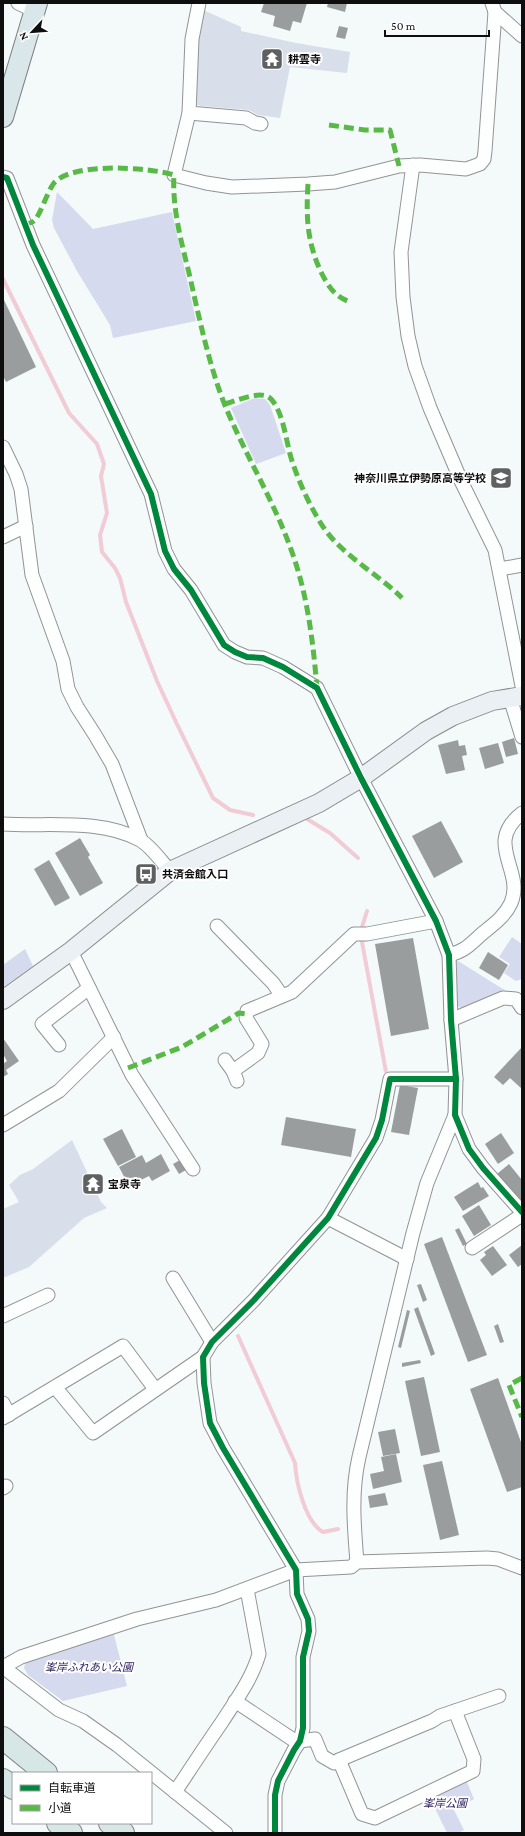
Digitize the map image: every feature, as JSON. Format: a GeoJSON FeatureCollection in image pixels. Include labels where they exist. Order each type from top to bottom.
{"type":"FeatureCollection","features":[{"type":"Feature","properties":{"kind":"highway"},"geometry":{"type":"LineString","coordinates":[[3,1738],[45,1772]]}},
{"type":"Feature","properties":{"kind":"highway"},"geometry":{"type":"LineString","coordinates":[[3,1780],[12,1787]]}},
{"type":"Feature","properties":{"kind":"highway"},"geometry":{"type":"LineString","coordinates":[[59,1824],[71,1833]]}},
{"type":"Feature","properties":{"kind":"highway"},"geometry":{"type":"LineString","coordinates":[[111,1824],[123,1833]]}},
{"type":"Feature","properties":{"kind":"main road"},"geometry":{"type":"LineString","coordinates":[[3,117],[30,6]]}},
{"type":"Feature","properties":{"kind":"street"},"geometry":{"type":"LineString","coordinates":[[199,3],[192,39],[189,113],[174,175],[206,183],[232,187],[335,182],[399,166],[413,165],[466,169],[480,164],[484,159],[493,7]]}},
{"type":"Feature","properties":{"kind":"street"},"geometry":{"type":"LineString","coordinates":[[493,7],[522,36]]}},
{"type":"Feature","properties":{"kind":"street"},"geometry":{"type":"LineString","coordinates":[[189,113],[246,118],[255,123],[261,124]]}},
{"type":"Feature","properties":{"kind":"street"},"geometry":{"type":"LineString","coordinates":[[413,165],[401,252],[403,297],[408,336],[415,366],[430,408],[462,483],[495,550],[500,569],[518,693],[522,737]]}},
{"type":"Feature","properties":{"kind":"street"},"geometry":{"type":"LineString","coordinates":[[3,177],[7,178],[33,245],[150,494],[165,551],[174,569],[192,590],[224,644],[235,652],[247,657],[263,658],[283,667],[317,688],[361,778],[436,921],[449,955],[451,1020],[456,1079],[455,1116],[426,1183],[355,1476],[353,1500],[357,1562]]}},
{"type":"Feature","properties":{"kind":"street"},"geometry":{"type":"LineString","coordinates":[[3,447],[13,467],[21,490],[32,575],[63,661],[68,689],[77,707],[95,734],[112,764],[141,840],[170,871]]}},
{"type":"Feature","properties":{"kind":"street"},"geometry":{"type":"LineString","coordinates":[[3,537],[26,526]]}},
{"type":"Feature","properties":{"kind":"street"},"geometry":{"type":"LineString","coordinates":[[500,569],[522,565]]}},
{"type":"Feature","properties":{"kind":"street"},"geometry":{"type":"LineString","coordinates":[[3,1000],[71,951],[170,871],[319,803],[361,778],[438,724],[480,705],[518,693]]}},
{"type":"Feature","properties":{"kind":"street"},"geometry":{"type":"LineString","coordinates":[[449,955],[461,952],[498,921],[511,903],[515,888],[506,857],[505,838],[510,827],[522,813]]}},
{"type":"Feature","properties":{"kind":"street"},"geometry":{"type":"LineString","coordinates":[[3,824],[99,826],[141,840]]}},
{"type":"Feature","properties":{"kind":"street"},"geometry":{"type":"LineString","coordinates":[[225,1060],[235,1076],[258,1053],[262,1044],[246,1018],[247,1011],[292,992],[354,934],[367,934],[436,921]]}},
{"type":"Feature","properties":{"kind":"street"},"geometry":{"type":"LineString","coordinates":[[217,926],[230,946],[273,983],[282,996]]}},
{"type":"Feature","properties":{"kind":"street"},"geometry":{"type":"LineString","coordinates":[[71,951],[132,1075],[193,1169]]}},
{"type":"Feature","properties":{"kind":"street"},"geometry":{"type":"LineString","coordinates":[[59,1045],[42,1024],[88,988]]}},
{"type":"Feature","properties":{"kind":"street"},"geometry":{"type":"LineString","coordinates":[[451,1020],[504,998],[516,999],[522,1008]]}},
{"type":"Feature","properties":{"kind":"street"},"geometry":{"type":"LineString","coordinates":[[3,1125],[59,1091],[114,1037]]}},
{"type":"Feature","properties":{"kind":"street"},"geometry":{"type":"LineString","coordinates":[[55,1387],[96,1436],[155,1389],[203,1357],[212,1342],[254,1300],[328,1218],[376,1138],[382,1120],[390,1079],[456,1079]]}},
{"type":"Feature","properties":{"kind":"street"},"geometry":{"type":"LineString","coordinates":[[455,1116],[469,1148],[483,1168],[522,1212]]}},
{"type":"Feature","properties":{"kind":"street"},"geometry":{"type":"LineString","coordinates":[[472,1248],[522,1215]]}},
{"type":"Feature","properties":{"kind":"street"},"geometry":{"type":"LineString","coordinates":[[328,1218],[407,1259]]}},
{"type":"Feature","properties":{"kind":"street"},"geometry":{"type":"LineString","coordinates":[[173,1278],[212,1342]]}},
{"type":"Feature","properties":{"kind":"street"},"geometry":{"type":"LineString","coordinates":[[3,1316],[48,1295]]}},
{"type":"Feature","properties":{"kind":"street"},"geometry":{"type":"LineString","coordinates":[[5,1412],[55,1387],[123,1346],[155,1389]]}},
{"type":"Feature","properties":{"kind":"street"},"geometry":{"type":"LineString","coordinates":[[203,1357],[204,1384],[210,1423],[223,1448],[296,1570],[297,1594],[308,1619],[309,1631],[303,1657],[303,1728],[300,1741],[278,1781],[275,1833]]}},
{"type":"Feature","properties":{"kind":"street"},"geometry":{"type":"LineString","coordinates":[[150,1772],[117,1745],[83,1721],[59,1710],[3,1667],[21,1657],[136,1619],[216,1600],[296,1570],[351,1567],[357,1562],[482,1557],[498,1559],[522,1568]]}},
{"type":"Feature","properties":{"kind":"street"},"geometry":{"type":"LineString","coordinates":[[175,1792],[190,1776],[249,1679],[259,1654],[247,1589]]}},
{"type":"Feature","properties":{"kind":"street"},"geometry":{"type":"LineString","coordinates":[[235,1701],[292,1739],[300,1741],[315,1739],[322,1756],[334,1763],[432,1721],[440,1716],[499,1696]]}},
{"type":"Feature","properties":{"kind":"street"},"geometry":{"type":"LineString","coordinates":[[339,1760],[362,1814],[374,1818],[473,1771],[474,1760],[455,1711]]}},
{"type":"Feature","properties":{"kind":"street"},"geometry":{"type":"LineString","coordinates":[[152,1773],[226,1833]]}},
{"type":"Feature","properties":{"kind":"green space"},"geometry":{"type":"Polygon","coordinates":[[[57,192],[93,229],[172,212],[196,321],[113,338],[110,325],[77,271],[54,228],[52,220],[57,192]]]}},
{"type":"Feature","properties":{"kind":"green space"},"geometry":{"type":"Polygon","coordinates":[[[255,398],[265,399],[270,405],[286,453],[256,464],[231,408],[255,398]]]}},
{"type":"Feature","properties":{"kind":"green space"},"geometry":{"type":"Polygon","coordinates":[[[512,937],[522,944],[522,979],[516,981],[504,973],[510,964],[499,957],[512,937]]]}},
{"type":"Feature","properties":{"kind":"green space"},"geometry":{"type":"Polygon","coordinates":[[[25,949],[33,966],[3,987],[3,965],[25,949]]]}},
{"type":"Feature","properties":{"kind":"green space"},"geometry":{"type":"Polygon","coordinates":[[[455,961],[458,961],[506,991],[463,1009],[456,1005],[455,961]]]}},
{"type":"Feature","properties":{"kind":"green space","name":"峯岸ふれあい公園"},"geometry":{"type":"Polygon","coordinates":[[[113,1631],[127,1686],[63,1701],[28,1675],[24,1668],[26,1660],[113,1631]]]}},
{"type":"Feature","properties":{"kind":"green space","name":"峯岸公園"},"geometry":{"type":"Polygon","coordinates":[[[466,1780],[474,1799],[454,1810],[464,1830],[458,1833],[447,1833],[430,1798],[466,1780]]]}},
{"type":"Feature","properties":{"kind":"shaded area","name":"耕雲寺"},"geometry":{"type":"Polygon","coordinates":[[[201,9],[241,27],[241,31],[296,43],[350,52],[347,73],[290,67],[280,118],[258,115],[249,110],[201,106],[194,104],[196,33],[201,9]]]}},
{"type":"Feature","properties":{"kind":"shaded area"},"geometry":{"type":"Polygon","coordinates":[[[72,1140],[101,1202],[107,1208],[84,1218],[29,1267],[3,1278],[3,1209],[19,1202],[9,1185],[20,1175],[33,1169],[72,1140]]]}},
{"type":"Feature","properties":{"kind":"building"},"geometry":{"type":"Polygon","coordinates":[[[264,3],[307,3],[301,23],[293,21],[290,31],[273,26],[275,16],[261,12],[264,3]]]}},
{"type":"Feature","properties":{"kind":"building"},"geometry":{"type":"Polygon","coordinates":[[[328,3],[347,3],[345,12],[327,7],[328,3]]]}},
{"type":"Feature","properties":{"kind":"building"},"geometry":{"type":"Polygon","coordinates":[[[339,26],[348,28],[345,39],[336,37],[339,26]]]}},
{"type":"Feature","properties":{"kind":"building"},"geometry":{"type":"Polygon","coordinates":[[[4,300],[36,367],[6,382],[3,376],[4,300]]]}},
{"type":"Feature","properties":{"kind":"building"},"geometry":{"type":"Polygon","coordinates":[[[514,738],[518,754],[506,757],[502,742],[514,738]]]}},
{"type":"Feature","properties":{"kind":"building"},"geometry":{"type":"Polygon","coordinates":[[[458,740],[459,746],[465,745],[467,755],[462,756],[465,770],[446,774],[438,745],[458,740]]]}},
{"type":"Feature","properties":{"kind":"building"},"geometry":{"type":"Polygon","coordinates":[[[498,743],[504,763],[485,769],[479,748],[498,743]]]}},
{"type":"Feature","properties":{"kind":"building"},"geometry":{"type":"Polygon","coordinates":[[[441,821],[463,862],[434,878],[412,836],[441,821]]]}},
{"type":"Feature","properties":{"kind":"building"},"geometry":{"type":"Polygon","coordinates":[[[80,838],[90,855],[88,857],[103,883],[80,896],[55,853],[80,838]]]}},
{"type":"Feature","properties":{"kind":"building"},"geometry":{"type":"Polygon","coordinates":[[[49,860],[70,898],[55,906],[34,869],[49,860]]]}},
{"type":"Feature","properties":{"kind":"building"},"geometry":{"type":"Polygon","coordinates":[[[413,938],[429,1029],[391,1036],[375,944],[413,938]]]}},
{"type":"Feature","properties":{"kind":"building"},"geometry":{"type":"Polygon","coordinates":[[[488,952],[508,965],[499,980],[479,968],[488,952]]]}},
{"type":"Feature","properties":{"kind":"building"},"geometry":{"type":"Polygon","coordinates":[[[3,1038],[19,1061],[6,1070],[8,1074],[3,1077],[3,1064],[7,1061],[3,1054],[3,1038]]]}},
{"type":"Feature","properties":{"kind":"building"},"geometry":{"type":"Polygon","coordinates":[[[522,1047],[522,1089],[510,1078],[503,1085],[494,1077],[522,1047]]]}},
{"type":"Feature","properties":{"kind":"building"},"geometry":{"type":"Polygon","coordinates":[[[400,1085],[418,1088],[409,1135],[391,1132],[400,1085]]]}},
{"type":"Feature","properties":{"kind":"building"},"geometry":{"type":"Polygon","coordinates":[[[286,1117],[356,1129],[351,1157],[281,1145],[286,1117]]]}},
{"type":"Feature","properties":{"kind":"building"},"geometry":{"type":"Polygon","coordinates":[[[122,1129],[136,1157],[118,1166],[103,1139],[122,1129]]]}},
{"type":"Feature","properties":{"kind":"building"},"geometry":{"type":"Polygon","coordinates":[[[501,1133],[514,1153],[498,1164],[485,1144],[501,1133]]]}},
{"type":"Feature","properties":{"kind":"building"},"geometry":{"type":"Polygon","coordinates":[[[161,1154],[170,1171],[152,1181],[149,1176],[129,1186],[119,1167],[142,1155],[146,1163],[161,1154]]]}},
{"type":"Feature","properties":{"kind":"building"},"geometry":{"type":"Polygon","coordinates":[[[180,1160],[186,1170],[179,1174],[173,1164],[180,1160]]]}},
{"type":"Feature","properties":{"kind":"building"},"geometry":{"type":"Polygon","coordinates":[[[509,1164],[522,1180],[522,1203],[497,1174],[509,1164]]]}},
{"type":"Feature","properties":{"kind":"building"},"geometry":{"type":"Polygon","coordinates":[[[478,1182],[481,1188],[483,1187],[489,1196],[463,1211],[454,1197],[478,1182]]]}},
{"type":"Feature","properties":{"kind":"building"},"geometry":{"type":"Polygon","coordinates":[[[479,1205],[491,1225],[474,1236],[462,1216],[479,1205]]]}},
{"type":"Feature","properties":{"kind":"building"},"geometry":{"type":"Polygon","coordinates":[[[459,1228],[467,1244],[463,1246],[455,1230],[459,1228]]]}},
{"type":"Feature","properties":{"kind":"building"},"geometry":{"type":"Polygon","coordinates":[[[442,1237],[487,1355],[468,1362],[424,1244],[442,1237]]]}},
{"type":"Feature","properties":{"kind":"building"},"geometry":{"type":"Polygon","coordinates":[[[522,1245],[522,1264],[518,1267],[509,1255],[522,1245]]]}},
{"type":"Feature","properties":{"kind":"building"},"geometry":{"type":"Polygon","coordinates":[[[493,1246],[507,1265],[492,1276],[480,1260],[486,1255],[484,1252],[493,1246]]]}},
{"type":"Feature","properties":{"kind":"building"},"geometry":{"type":"Polygon","coordinates":[[[421,1284],[427,1300],[423,1302],[417,1285],[421,1284]]]}},
{"type":"Feature","properties":{"kind":"building"},"geometry":{"type":"Polygon","coordinates":[[[418,1307],[435,1354],[431,1356],[414,1309],[418,1307]]]}},
{"type":"Feature","properties":{"kind":"building"},"geometry":{"type":"Polygon","coordinates":[[[407,1310],[410,1311],[401,1348],[398,1347],[407,1310]]]}},
{"type":"Feature","properties":{"kind":"building"},"geometry":{"type":"Polygon","coordinates":[[[498,1324],[504,1342],[500,1343],[494,1326],[498,1324]]]}},
{"type":"Feature","properties":{"kind":"building"},"geometry":{"type":"Polygon","coordinates":[[[420,1360],[421,1363],[402,1367],[402,1363],[420,1360]]]}},
{"type":"Feature","properties":{"kind":"building"},"geometry":{"type":"Polygon","coordinates":[[[424,1377],[440,1452],[421,1456],[405,1381],[424,1377]]]}},
{"type":"Feature","properties":{"kind":"building"},"geometry":{"type":"Polygon","coordinates":[[[498,1378],[522,1445],[522,1487],[507,1492],[470,1389],[498,1378]]]}},
{"type":"Feature","properties":{"kind":"building"},"geometry":{"type":"Polygon","coordinates":[[[395,1429],[400,1453],[383,1456],[378,1432],[395,1429]]]}},
{"type":"Feature","properties":{"kind":"building"},"geometry":{"type":"Polygon","coordinates":[[[396,1454],[402,1482],[373,1489],[370,1474],[384,1471],[381,1457],[396,1454]]]}},
{"type":"Feature","properties":{"kind":"building"},"geometry":{"type":"Polygon","coordinates":[[[442,1461],[459,1535],[440,1540],[423,1465],[442,1461]]]}},
{"type":"Feature","properties":{"kind":"building"},"geometry":{"type":"Polygon","coordinates":[[[385,1493],[388,1505],[370,1508],[368,1496],[385,1493]]]}},
{"type":"Feature","properties":{"kind":"waterway"},"geometry":{"type":"LineString","coordinates":[[3,279],[69,413],[97,444],[104,464],[101,476],[107,513],[100,535],[102,552],[115,568],[120,578],[126,602],[157,681],[176,722],[213,798],[230,810],[253,815]]}},
{"type":"Feature","properties":{"kind":"waterway"},"geometry":{"type":"LineString","coordinates":[[307,819],[330,833],[358,858]]}},
{"type":"Feature","properties":{"kind":"waterway"},"geometry":{"type":"LineString","coordinates":[[362,927],[367,911]]}},
{"type":"Feature","properties":{"kind":"waterway"},"geometry":{"type":"LineString","coordinates":[[362,942],[386,1072]]}},
{"type":"Feature","properties":{"kind":"waterway"},"geometry":{"type":"LineString","coordinates":[[238,1336],[295,1463],[297,1480],[306,1511],[311,1520],[323,1532],[338,1529]]}},
{"type":"Feature","properties":{"kind":"marked path"},"geometry":{"type":"LineString","coordinates":[[329,125],[365,130],[390,130],[399,166]]}},
{"type":"Feature","properties":{"kind":"marked path"},"geometry":{"type":"LineString","coordinates":[[25,225],[33,222],[51,187],[63,176],[93,169],[111,168],[130,168],[174,175],[174,199],[178,224],[209,355],[224,403],[278,516],[293,555],[303,587],[309,620],[317,688]]}},
{"type":"Feature","properties":{"kind":"marked path"},"geometry":{"type":"LineString","coordinates":[[308,184],[308,229],[316,261],[332,290],[344,300],[350,302]]}},
{"type":"Feature","properties":{"kind":"marked path"},"geometry":{"type":"LineString","coordinates":[[225,404],[255,395],[267,396],[271,399],[282,420],[290,454],[298,477],[320,522],[337,544],[402,598]]}},
{"type":"Feature","properties":{"kind":"marked path"},"geometry":{"type":"LineString","coordinates":[[128,1068],[182,1047],[239,1013],[247,1014]]}},
{"type":"Feature","properties":{"kind":"marked path"},"geometry":{"type":"LineString","coordinates":[[522,1378],[509,1385],[522,1417]]}},
{"type":"Feature","properties":{"kind":"cycle path"},"geometry":{"type":"LineString","coordinates":[[3,177],[7,178],[33,245],[151,494],[165,551],[174,569],[191,590],[224,645],[247,657],[263,658],[283,667],[317,688],[361,778],[436,921],[449,955],[451,1020],[456,1079],[455,1115],[469,1149],[483,1168],[522,1212]]}},
{"type":"Feature","properties":{"kind":"cycle path"},"geometry":{"type":"LineString","coordinates":[[275,1833],[275,1795],[278,1781],[300,1741],[303,1728],[303,1657],[309,1631],[308,1619],[297,1594],[296,1570],[223,1448],[210,1423],[204,1383],[203,1357],[212,1342],[254,1300],[328,1218],[376,1138],[382,1120],[390,1079],[456,1079]]}},
{"type":"Feature","properties":{"kind":"place","name":"耕雲寺"},"geometry":{"type":"Point","coordinates":[272,59]}},
{"type":"Feature","properties":{"kind":"place","name":"神奈川県立伊勢原高等学校"},"geometry":{"type":"Point","coordinates":[501,478]}},
{"type":"Feature","properties":{"kind":"place","name":"共済会館入口"},"geometry":{"type":"Point","coordinates":[146,874]}},
{"type":"Feature","properties":{"kind":"place","name":"宝泉寺"},"geometry":{"type":"Point","coordinates":[93,1184]}}]}
